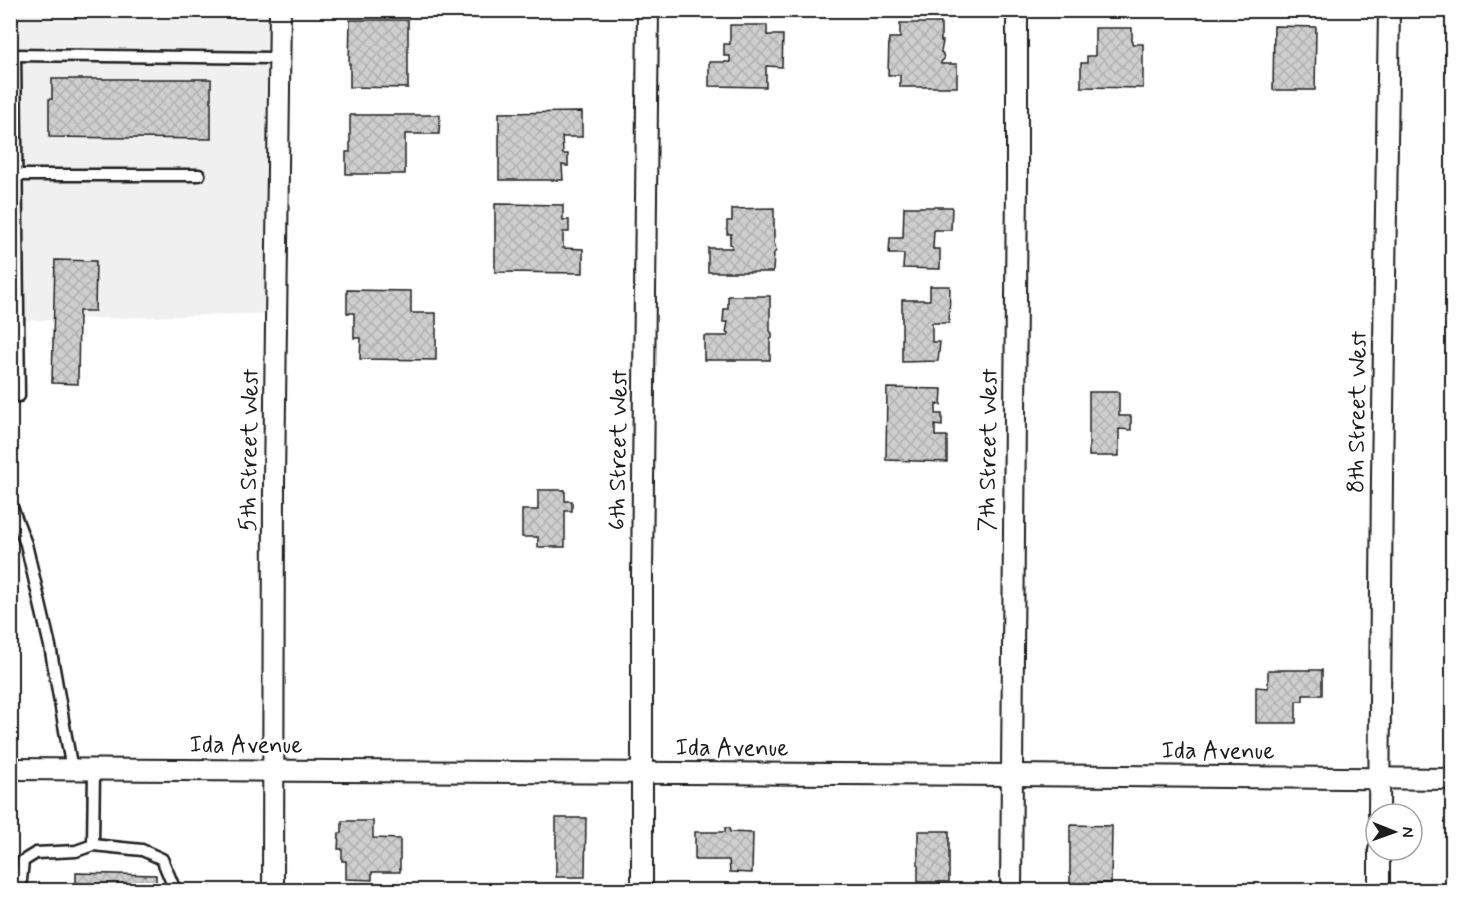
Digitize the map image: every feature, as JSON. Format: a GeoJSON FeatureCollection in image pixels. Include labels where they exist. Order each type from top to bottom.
{"type":"FeatureCollection","features":[{"type":"Feature","properties":{"kind":"street","name":"5th Street West"},"geometry":{"type":"LineString","coordinates":[[273,891],[280,10]]}},
{"type":"Feature","properties":{"kind":"street","name":"6th Street West"},"geometry":{"type":"LineString","coordinates":[[642,891],[642,575],[648,10]]}},
{"type":"Feature","properties":{"kind":"street","name":"7th Street West"},"geometry":{"type":"LineString","coordinates":[[1011,891],[1017,10]]}},
{"type":"Feature","properties":{"kind":"street","name":"8th Street West"},"geometry":{"type":"LineString","coordinates":[[1379,802],[1389,10]]}},
{"type":"Feature","properties":{"kind":"street","name":"Ida Avenue"},"geometry":{"type":"LineString","coordinates":[[10,769],[1452,779]]}},
{"type":"Feature","properties":{"kind":"street"},"geometry":{"type":"LineString","coordinates":[[1379,862],[1379,891]]}},
{"type":"Feature","properties":{"kind":"lane"},"geometry":{"type":"LineString","coordinates":[[10,396],[19,396],[13,55],[279,58]]}},
{"type":"Feature","properties":{"kind":"lane"},"geometry":{"type":"LineString","coordinates":[[16,176],[199,174]]}},
{"type":"Feature","properties":{"kind":"lane"},"geometry":{"type":"LineString","coordinates":[[10,502],[26,544],[50,646],[72,770]]}},
{"type":"Feature","properties":{"kind":"lane"},"geometry":{"type":"LineString","coordinates":[[93,845],[94,770]]}},
{"type":"Feature","properties":{"kind":"lane"},"geometry":{"type":"LineString","coordinates":[[20,891],[23,861],[36,853],[76,851],[93,845],[142,850],[162,859],[175,891]]}},
{"type":"Feature","properties":{"kind":"shaded area"},"geometry":{"type":"Polygon","coordinates":[[[10,11],[281,11],[280,313],[11,321],[10,11]]]}},
{"type":"Feature","properties":{"kind":"building"},"geometry":{"type":"Polygon","coordinates":[[[350,20],[408,20],[408,88],[350,87],[350,20]]]}},
{"type":"Feature","properties":{"kind":"building"},"geometry":{"type":"Polygon","coordinates":[[[900,23],[941,23],[941,41],[943,41],[941,52],[944,59],[941,64],[957,64],[957,87],[900,87],[900,75],[888,75],[889,38],[900,38],[900,23]]]}},
{"type":"Feature","properties":{"kind":"building"},"geometry":{"type":"Polygon","coordinates":[[[730,25],[767,25],[767,35],[783,35],[782,67],[766,66],[766,87],[709,86],[709,62],[730,62],[730,56],[724,56],[724,44],[730,44],[730,25]]]}},
{"type":"Feature","properties":{"kind":"building"},"geometry":{"type":"Polygon","coordinates":[[[1274,26],[1316,27],[1315,90],[1273,90],[1274,26]]]}},
{"type":"Feature","properties":{"kind":"building"},"geometry":{"type":"Polygon","coordinates":[[[1095,28],[1132,28],[1132,44],[1143,44],[1143,88],[1081,87],[1081,63],[1087,63],[1087,56],[1095,56],[1095,28]]]}},
{"type":"Feature","properties":{"kind":"building"},"geometry":{"type":"Polygon","coordinates":[[[52,79],[211,79],[211,139],[49,137],[49,99],[52,99],[52,79]]]}},
{"type":"Feature","properties":{"kind":"building"},"geometry":{"type":"Polygon","coordinates":[[[582,112],[582,137],[562,137],[563,154],[568,154],[568,166],[562,165],[563,180],[499,180],[499,113],[582,112]]]}},
{"type":"Feature","properties":{"kind":"building"},"geometry":{"type":"Polygon","coordinates":[[[350,115],[440,115],[439,134],[405,134],[405,174],[346,174],[346,152],[350,152],[350,115]]]}},
{"type":"Feature","properties":{"kind":"building"},"geometry":{"type":"Polygon","coordinates":[[[495,204],[563,205],[563,220],[569,220],[569,232],[563,232],[563,248],[583,249],[583,273],[495,272],[495,204]]]}},
{"type":"Feature","properties":{"kind":"building"},"geometry":{"type":"Polygon","coordinates":[[[904,207],[952,207],[951,230],[934,230],[933,249],[940,249],[940,269],[903,268],[904,254],[889,254],[890,238],[903,238],[904,207]]]}},
{"type":"Feature","properties":{"kind":"building"},"geometry":{"type":"Polygon","coordinates":[[[774,208],[776,251],[773,272],[708,272],[708,248],[732,248],[730,238],[732,234],[727,234],[727,221],[732,221],[732,209],[774,208]]]}},
{"type":"Feature","properties":{"kind":"building"},"geometry":{"type":"Polygon","coordinates":[[[55,260],[96,261],[95,311],[79,311],[78,384],[52,383],[55,260]]]}},
{"type":"Feature","properties":{"kind":"building"},"geometry":{"type":"Polygon","coordinates":[[[930,286],[950,286],[949,323],[932,323],[932,342],[940,342],[938,361],[902,362],[902,300],[930,300],[930,286]]]}},
{"type":"Feature","properties":{"kind":"building"},"geometry":{"type":"Polygon","coordinates":[[[347,290],[411,291],[411,313],[436,313],[436,360],[360,359],[361,338],[354,338],[354,313],[347,313],[347,290]]]}},
{"type":"Feature","properties":{"kind":"building"},"geometry":{"type":"Polygon","coordinates":[[[728,296],[770,296],[772,338],[770,340],[770,360],[704,360],[704,336],[728,336],[726,332],[728,322],[723,322],[724,309],[728,309],[728,296]]]}},
{"type":"Feature","properties":{"kind":"building"},"geometry":{"type":"Polygon","coordinates":[[[1449,301],[1452,301],[1452,324],[1448,324],[1449,301]]]}},
{"type":"Feature","properties":{"kind":"building"},"geometry":{"type":"Polygon","coordinates":[[[887,388],[942,389],[941,405],[936,404],[936,414],[942,414],[942,426],[935,425],[935,436],[947,436],[947,462],[886,460],[887,388]]]}},
{"type":"Feature","properties":{"kind":"building"},"geometry":{"type":"Polygon","coordinates":[[[1089,392],[1119,392],[1119,416],[1131,416],[1131,430],[1119,429],[1119,456],[1089,456],[1089,392]]]}},
{"type":"Feature","properties":{"kind":"building"},"geometry":{"type":"Polygon","coordinates":[[[538,490],[565,490],[565,501],[572,501],[572,511],[565,511],[565,547],[538,547],[538,537],[522,537],[522,510],[538,510],[538,490]]]}},
{"type":"Feature","properties":{"kind":"building"},"geometry":{"type":"Polygon","coordinates":[[[1268,670],[1322,670],[1322,695],[1303,695],[1303,701],[1296,701],[1296,723],[1256,723],[1256,687],[1268,688],[1268,670]]]}},
{"type":"Feature","properties":{"kind":"building"},"geometry":{"type":"Polygon","coordinates":[[[556,818],[586,818],[585,877],[556,877],[556,818]]]}},
{"type":"Feature","properties":{"kind":"building"},"geometry":{"type":"Polygon","coordinates":[[[342,821],[373,821],[373,838],[400,839],[400,872],[372,872],[372,880],[346,879],[346,861],[342,861],[342,849],[338,849],[342,821]]]}},
{"type":"Feature","properties":{"kind":"building"},"geometry":{"type":"Polygon","coordinates":[[[1070,825],[1112,826],[1111,883],[1070,883],[1070,825]]]}},
{"type":"Feature","properties":{"kind":"building"},"geometry":{"type":"Polygon","coordinates":[[[725,828],[729,828],[730,832],[753,833],[752,873],[730,872],[729,860],[695,860],[695,832],[725,832],[725,828]]]}},
{"type":"Feature","properties":{"kind":"building"},"geometry":{"type":"Polygon","coordinates":[[[918,831],[949,831],[949,882],[918,882],[918,831]]]}},
{"type":"Feature","properties":{"kind":"building"},"geometry":{"type":"Polygon","coordinates":[[[76,873],[156,875],[156,890],[76,890],[76,873]]]}}]}
